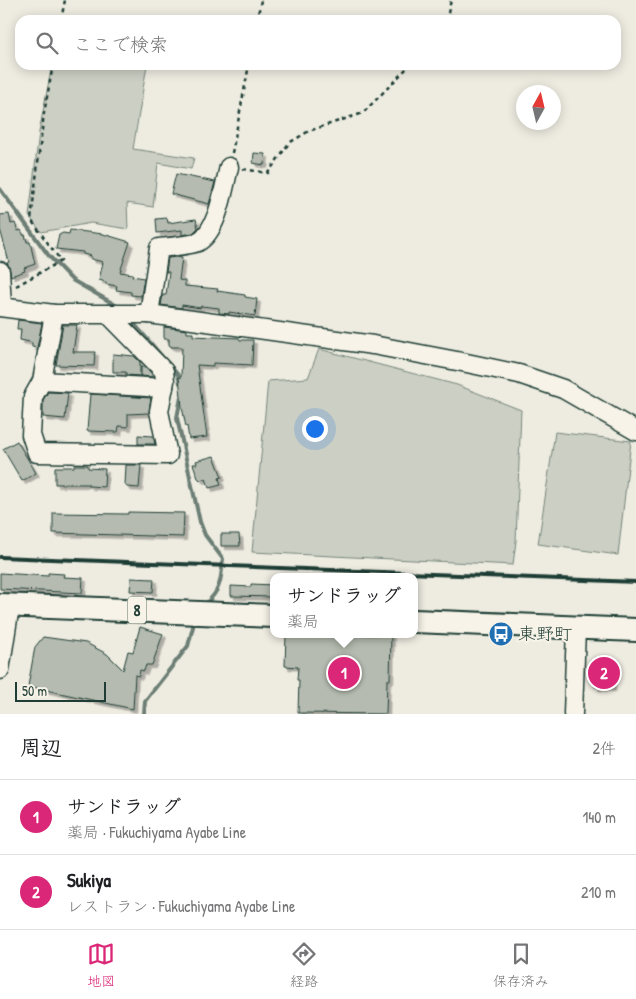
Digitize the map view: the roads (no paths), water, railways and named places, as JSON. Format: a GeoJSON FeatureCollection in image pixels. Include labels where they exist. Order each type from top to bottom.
{"type":"FeatureCollection","features":[{"type":"Feature","properties":{"kind":"main road","name":"8"},"geometry":{"type":"LineString","coordinates":[[5,605],[270,616]]}},
{"type":"Feature","properties":{"kind":"main road"},"geometry":{"type":"LineString","coordinates":[[418,621],[636,630]]}},
{"type":"Feature","properties":{"kind":"street"},"geometry":{"type":"LineString","coordinates":[[145,314],[159,248],[198,242],[208,232],[217,214],[229,167]]}},
{"type":"Feature","properties":{"kind":"street"},"geometry":{"type":"LineString","coordinates":[[0,271],[2,303],[54,314],[145,314],[373,345],[462,362],[519,374],[563,389],[636,431]]}},
{"type":"Feature","properties":{"kind":"street"},"geometry":{"type":"LineString","coordinates":[[54,314],[42,381],[33,397],[31,435],[37,454],[168,455],[159,411],[165,381],[164,371],[112,314]]}},
{"type":"Feature","properties":{"kind":"street"},"geometry":{"type":"LineString","coordinates":[[42,381],[164,388]]}},
{"type":"Feature","properties":{"kind":"street"},"geometry":{"type":"LineString","coordinates":[[0,670],[5,605]]}},
{"type":"Feature","properties":{"kind":"street"},"geometry":{"type":"LineString","coordinates":[[573,714],[576,628]]}},
{"type":"Feature","properties":{"kind":"waterway"},"geometry":{"type":"LineString","coordinates":[[0,189],[49,256],[72,280],[119,308]]}},
{"type":"Feature","properties":{"kind":"waterway"},"geometry":{"type":"LineString","coordinates":[[131,320],[178,375],[180,383]]}},
{"type":"Feature","properties":{"kind":"waterway"},"geometry":{"type":"LineString","coordinates":[[182,392],[177,418],[200,522],[205,535],[223,559],[221,579],[214,594],[205,604]]}},
{"type":"Feature","properties":{"kind":"waterway"},"geometry":{"type":"LineString","coordinates":[[144,714],[145,701],[188,646],[195,619]]}},
{"type":"Feature","properties":{"kind":"railway"},"geometry":{"type":"LineString","coordinates":[[0,557],[407,573]]}},
{"type":"Feature","properties":{"kind":"railway"},"geometry":{"type":"LineString","coordinates":[[418,573],[636,582]]}},
{"type":"Feature","properties":{"kind":"place","name":"東野町"},"geometry":{"type":"Point","coordinates":[501,634]}},
{"type":"Feature","properties":{"kind":"place","name":"サンドラッグ"},"geometry":{"type":"Point","coordinates":[344,673]}},
{"type":"Feature","properties":{"kind":"place","name":"Sukiya"},"geometry":{"type":"Point","coordinates":[604,673]}}]}
